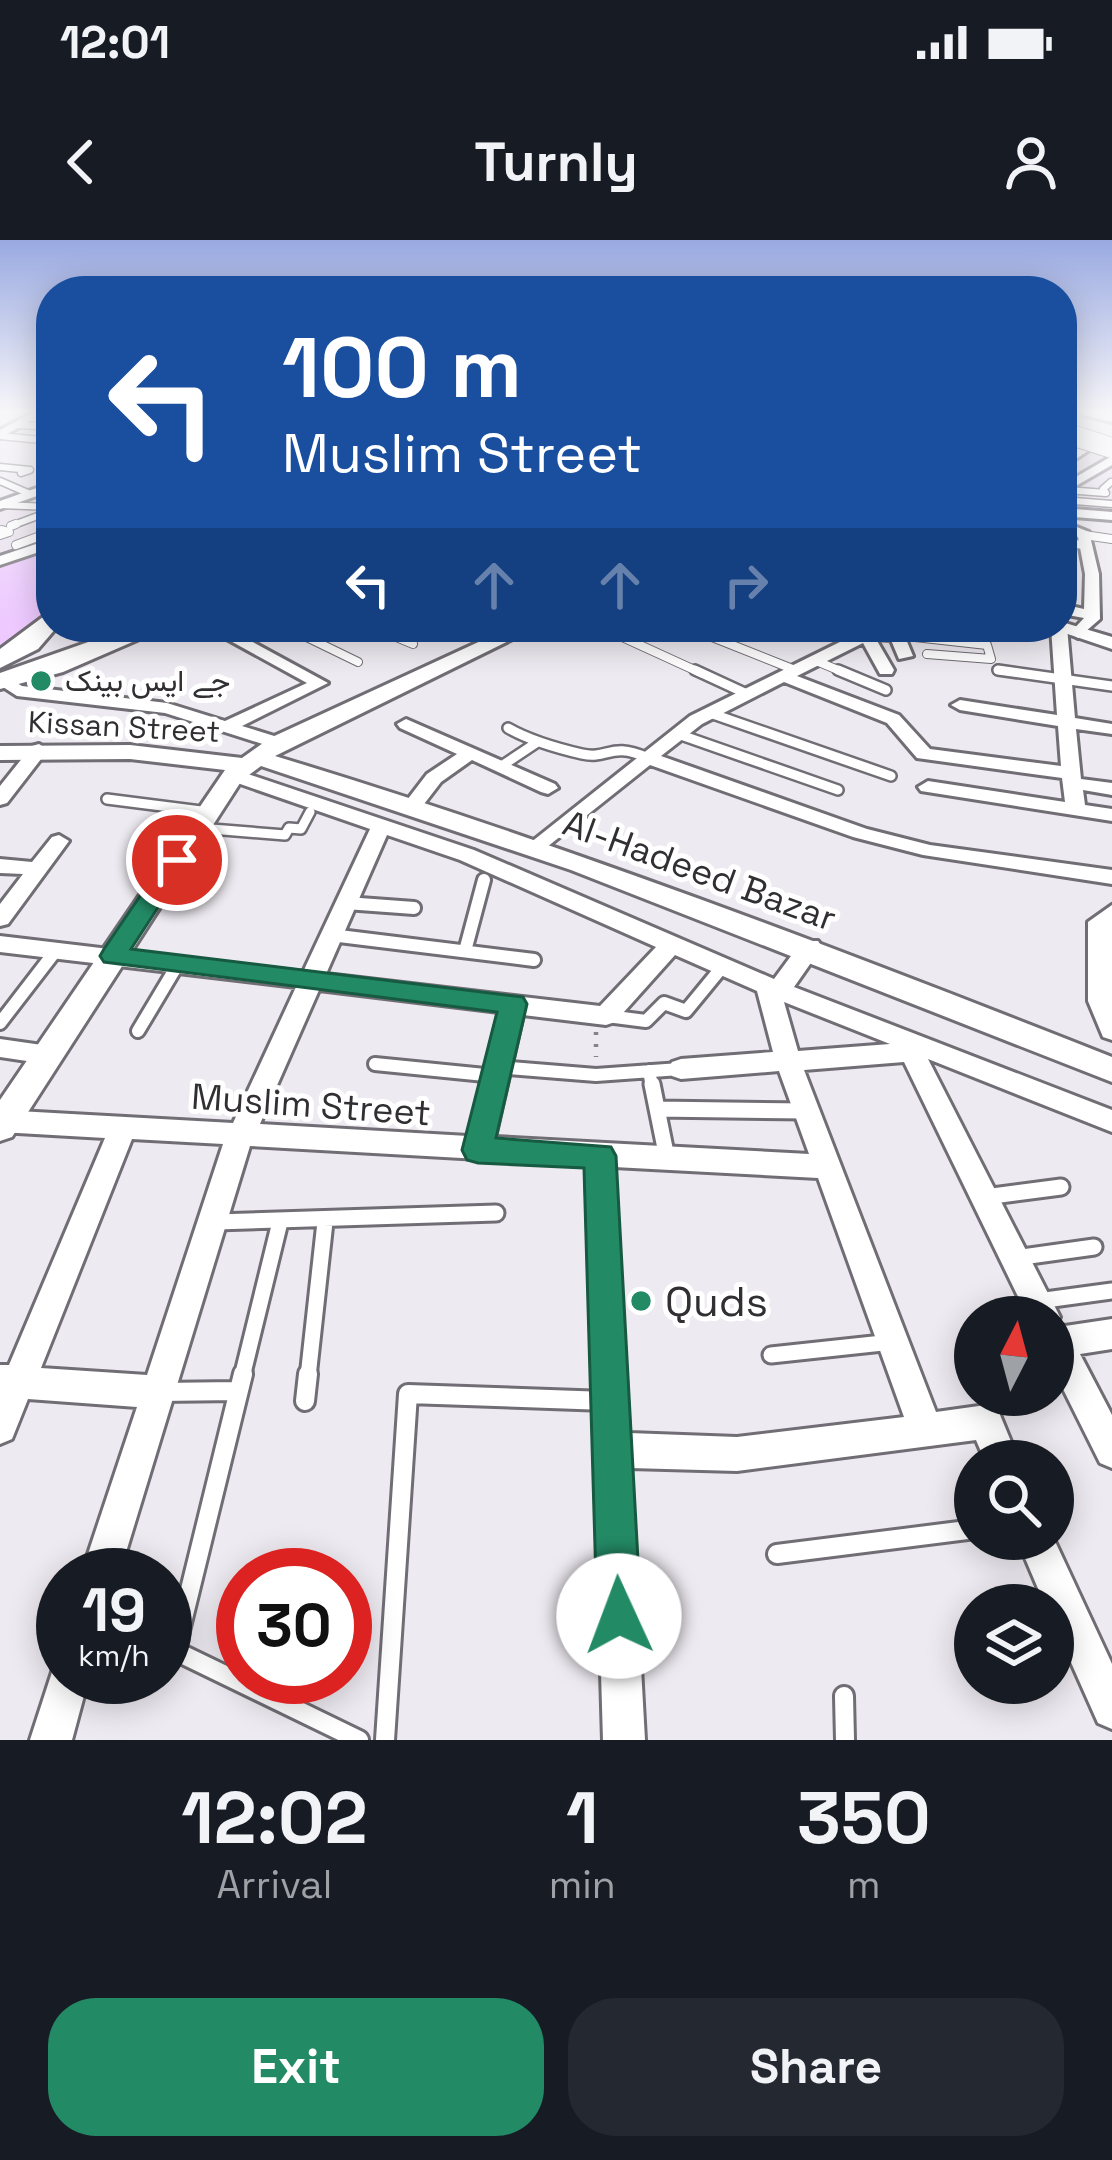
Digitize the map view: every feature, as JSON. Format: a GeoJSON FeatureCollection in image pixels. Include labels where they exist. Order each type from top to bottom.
{"type":"FeatureCollection","features":[{"type":"Feature","properties":{"kind":"main road"},"geometry":{"type":"LineString","coordinates":[[2,674],[36,635]]}},
{"type":"Feature","properties":{"kind":"main road"},"geometry":{"type":"LineString","coordinates":[[2,674],[105,642]]}},
{"type":"Feature","properties":{"kind":"street"},"geometry":{"type":"LineString","coordinates":[[0,505],[36,492]]}},
{"type":"Feature","properties":{"kind":"street"},"geometry":{"type":"LineString","coordinates":[[1077,509],[1112,520]]}},
{"type":"Feature","properties":{"kind":"street"},"geometry":{"type":"LineString","coordinates":[[1077,527],[1085,540],[1092,615]]}},
{"type":"Feature","properties":{"kind":"street"},"geometry":{"type":"LineString","coordinates":[[1,560],[36,548]]}},
{"type":"Feature","properties":{"kind":"street"},"geometry":{"type":"LineString","coordinates":[[1092,590],[1112,592]]}},
{"type":"Feature","properties":{"kind":"street"},"geometry":{"type":"LineString","coordinates":[[1077,612],[1092,615]]}},
{"type":"Feature","properties":{"kind":"street"},"geometry":{"type":"LineString","coordinates":[[1077,623],[1092,615]]}},
{"type":"Feature","properties":{"kind":"street"},"geometry":{"type":"LineString","coordinates":[[1077,633],[1112,643]]}},
{"type":"Feature","properties":{"kind":"street"},"geometry":{"type":"LineString","coordinates":[[2,674],[16,691],[160,706],[230,724],[320,683],[242,642]]}},
{"type":"Feature","properties":{"kind":"street"},"geometry":{"type":"LineString","coordinates":[[1,1123],[203,820],[253,760],[496,642]]}},
{"type":"Feature","properties":{"kind":"street"},"geometry":{"type":"LineString","coordinates":[[535,848],[678,734],[847,642]]}},
{"type":"Feature","properties":{"kind":"street"},"geometry":{"type":"LineString","coordinates":[[872,642],[886,670]]}},
{"type":"Feature","properties":{"kind":"street"},"geometry":{"type":"LineString","coordinates":[[900,642],[905,656]]}},
{"type":"Feature","properties":{"kind":"street"},"geometry":{"type":"LineString","coordinates":[[1065,642],[1066,721],[1076,809]]}},
{"type":"Feature","properties":{"kind":"street"},"geometry":{"type":"LineString","coordinates":[[789,673],[892,719],[924,754],[1112,789]]}},
{"type":"Feature","properties":{"kind":"street"},"geometry":{"type":"LineString","coordinates":[[960,705],[1112,729]]}},
{"type":"Feature","properties":{"kind":"street"},"geometry":{"type":"LineString","coordinates":[[230,724],[253,760],[381,826],[467,855],[922,1051],[1112,1121]]}},
{"type":"Feature","properties":{"kind":"street"},"geometry":{"type":"LineString","coordinates":[[406,724],[548,788]]}},
{"type":"Feature","properties":{"kind":"street"},"geometry":{"type":"LineString","coordinates":[[0,799],[39,750]]}},
{"type":"Feature","properties":{"kind":"street","name":"Kissan Street"},"geometry":{"type":"LineString","coordinates":[[0,753],[130,752],[253,760]]}},
{"type":"Feature","properties":{"kind":"street"},"geometry":{"type":"LineString","coordinates":[[414,804],[434,778],[470,753]]}},
{"type":"Feature","properties":{"kind":"street"},"geometry":{"type":"LineString","coordinates":[[648,758],[860,833],[930,851],[1112,877]]}},
{"type":"Feature","properties":{"kind":"street","name":"Al-Hadeed Bazar"},"geometry":{"type":"LineString","coordinates":[[253,760],[414,804],[810,947],[1112,1070]]}},
{"type":"Feature","properties":{"kind":"street"},"geometry":{"type":"LineString","coordinates":[[928,787],[1112,814]]}},
{"type":"Feature","properties":{"kind":"street"},"geometry":{"type":"LineString","coordinates":[[109,1548],[208,1222],[241,1136],[381,826]]}},
{"type":"Feature","properties":{"kind":"street"},"geometry":{"type":"LineString","coordinates":[[0,919],[59,841]]}},
{"type":"Feature","properties":{"kind":"street"},"geometry":{"type":"LineString","coordinates":[[0,866],[37,869]]}},
{"type":"Feature","properties":{"kind":"street"},"geometry":{"type":"LineString","coordinates":[[1112,912],[1099,922],[1106,962],[1100,1001],[1112,1031]]}},
{"type":"Feature","properties":{"kind":"street"},"geometry":{"type":"LineString","coordinates":[[0,944],[601,1015],[672,944]]}},
{"type":"Feature","properties":{"kind":"street"},"geometry":{"type":"LineString","coordinates":[[774,988],[810,947]]}},
{"type":"Feature","properties":{"kind":"street"},"geometry":{"type":"LineString","coordinates":[[774,988],[789,1063],[926,1431]]}},
{"type":"Feature","properties":{"kind":"street"},"geometry":{"type":"LineString","coordinates":[[478,1150],[513,1004]]}},
{"type":"Feature","properties":{"kind":"street"},"geometry":{"type":"LineString","coordinates":[[0,1048],[47,1054]]}},
{"type":"Feature","properties":{"kind":"street"},"geometry":{"type":"LineString","coordinates":[[681,1069],[922,1051]]}},
{"type":"Feature","properties":{"kind":"street"},"geometry":{"type":"LineString","coordinates":[[922,1051],[984,1197],[1033,1296]]}},
{"type":"Feature","properties":{"kind":"street","name":"Muslim Street"},"geometry":{"type":"LineString","coordinates":[[1,1123],[829,1167]]}},
{"type":"Feature","properties":{"kind":"street"},"geometry":{"type":"LineString","coordinates":[[0,1427],[10,1382],[123,1128]]}},
{"type":"Feature","properties":{"kind":"street"},"geometry":{"type":"LineString","coordinates":[[600,1156],[624,1740]]}},
{"type":"Feature","properties":{"kind":"street"},"geometry":{"type":"LineString","coordinates":[[1074,1328],[1112,1334]]}},
{"type":"Feature","properties":{"kind":"street"},"geometry":{"type":"LineString","coordinates":[[1074,1377],[1112,1451]]}},
{"type":"Feature","properties":{"kind":"street"},"geometry":{"type":"LineString","coordinates":[[10,1382],[158,1391]]}},
{"type":"Feature","properties":{"kind":"street"},"geometry":{"type":"LineString","coordinates":[[612,1450],[737,1454],[986,1422],[993,1440]]}},
{"type":"Feature","properties":{"kind":"street"},"geometry":{"type":"LineString","coordinates":[[1045,1560],[1112,1709]]}},
{"type":"Feature","properties":{"kind":"street"},"geometry":{"type":"LineString","coordinates":[[51,1740],[61,1704]]}},
{"type":"Feature","properties":{"kind":"lane"},"geometry":{"type":"LineString","coordinates":[[2,485],[30,494]]}},
{"type":"Feature","properties":{"kind":"lane"},"geometry":{"type":"LineString","coordinates":[[1077,500],[1110,488]]}},
{"type":"Feature","properties":{"kind":"lane"},"geometry":{"type":"LineString","coordinates":[[1077,505],[1112,504]]}},
{"type":"Feature","properties":{"kind":"lane"},"geometry":{"type":"LineString","coordinates":[[0,505],[18,511],[36,506]]}},
{"type":"Feature","properties":{"kind":"lane"},"geometry":{"type":"LineString","coordinates":[[4,530],[36,517]]}},
{"type":"Feature","properties":{"kind":"lane"},"geometry":{"type":"LineString","coordinates":[[16,545],[36,538]]}},
{"type":"Feature","properties":{"kind":"lane"},"geometry":{"type":"LineString","coordinates":[[1077,541],[1112,539]]}},
{"type":"Feature","properties":{"kind":"lane"},"geometry":{"type":"LineString","coordinates":[[317,642],[358,662]]}},
{"type":"Feature","properties":{"kind":"lane"},"geometry":{"type":"LineString","coordinates":[[407,642],[412,644]]}},
{"type":"Feature","properties":{"kind":"lane"},"geometry":{"type":"LineString","coordinates":[[633,642],[747,694]]}},
{"type":"Feature","properties":{"kind":"lane"},"geometry":{"type":"LineString","coordinates":[[721,642],[789,673]]}},
{"type":"Feature","properties":{"kind":"lane"},"geometry":{"type":"LineString","coordinates":[[927,654],[992,659],[987,645],[960,642]]}},
{"type":"Feature","properties":{"kind":"lane"},"geometry":{"type":"LineString","coordinates":[[814,660],[886,690]]}},
{"type":"Feature","properties":{"kind":"lane"},"geometry":{"type":"LineString","coordinates":[[998,670],[1112,686]]}},
{"type":"Feature","properties":{"kind":"lane"},"geometry":{"type":"LineString","coordinates":[[710,713],[891,776]]}},
{"type":"Feature","properties":{"kind":"lane"},"geometry":{"type":"LineString","coordinates":[[508,728],[536,743]]}},
{"type":"Feature","properties":{"kind":"lane"},"geometry":{"type":"LineString","coordinates":[[678,734],[838,790]]}},
{"type":"Feature","properties":{"kind":"lane"},"geometry":{"type":"LineString","coordinates":[[500,766],[542,741],[585,755],[623,747],[648,758]]}},
{"type":"Feature","properties":{"kind":"lane"},"geometry":{"type":"LineString","coordinates":[[107,799],[285,835],[290,828],[301,829],[310,812]]}},
{"type":"Feature","properties":{"kind":"lane"},"geometry":{"type":"LineString","coordinates":[[465,951],[484,880]]}},
{"type":"Feature","properties":{"kind":"lane"},"geometry":{"type":"LineString","coordinates":[[346,903],[414,908]]}},
{"type":"Feature","properties":{"kind":"lane"},"geometry":{"type":"LineString","coordinates":[[332,935],[534,960]]}},
{"type":"Feature","properties":{"kind":"lane"},"geometry":{"type":"LineString","coordinates":[[0,1023],[57,950]]}},
{"type":"Feature","properties":{"kind":"lane"},"geometry":{"type":"LineString","coordinates":[[138,1031],[178,964]]}},
{"type":"Feature","properties":{"kind":"lane"},"geometry":{"type":"LineString","coordinates":[[601,1015],[646,1021],[664,1003],[686,1011],[723,966]]}},
{"type":"Feature","properties":{"kind":"lane"},"geometry":{"type":"LineString","coordinates":[[375,1064],[596,1075],[681,1069]]}},
{"type":"Feature","properties":{"kind":"lane"},"geometry":{"type":"LineString","coordinates":[[650,1071],[667,1160]]}},
{"type":"Feature","properties":{"kind":"lane"},"geometry":{"type":"LineString","coordinates":[[657,1109],[807,1111]]}},
{"type":"Feature","properties":{"kind":"lane"},"geometry":{"type":"LineString","coordinates":[[984,1197],[1060,1187]]}},
{"type":"Feature","properties":{"kind":"lane"},"geometry":{"type":"LineString","coordinates":[[208,1222],[325,1222],[336,1216],[496,1213]]}},
{"type":"Feature","properties":{"kind":"lane"},"geometry":{"type":"LineString","coordinates":[[192,1564],[280,1222]]}},
{"type":"Feature","properties":{"kind":"lane"},"geometry":{"type":"LineString","coordinates":[[304,1401],[325,1222]]}},
{"type":"Feature","properties":{"kind":"lane"},"geometry":{"type":"LineString","coordinates":[[1014,1258],[1094,1246]]}},
{"type":"Feature","properties":{"kind":"lane"},"geometry":{"type":"LineString","coordinates":[[1074,1310],[1112,1291]]}},
{"type":"Feature","properties":{"kind":"lane"},"geometry":{"type":"LineString","coordinates":[[771,1355],[893,1342]]}},
{"type":"Feature","properties":{"kind":"lane"},"geometry":{"type":"LineString","coordinates":[[158,1391],[237,1391]]}},
{"type":"Feature","properties":{"kind":"lane"},"geometry":{"type":"LineString","coordinates":[[385,1740],[408,1394],[610,1401]]}},
{"type":"Feature","properties":{"kind":"lane"},"geometry":{"type":"LineString","coordinates":[[777,1554],[954,1532]]}},
{"type":"Feature","properties":{"kind":"lane"},"geometry":{"type":"LineString","coordinates":[[192,1660],[359,1740]]}},
{"type":"Feature","properties":{"kind":"lane"},"geometry":{"type":"LineString","coordinates":[[844,1696],[845,1740]]}},
{"type":"Feature","properties":{"kind":"path"},"geometry":{"type":"LineString","coordinates":[[39,750],[53,695]]}},
{"type":"Feature","properties":{"kind":"path"},"geometry":{"type":"LineString","coordinates":[[596,1075],[601,1015]]}},
{"type":"Feature","properties":{"kind":"shaded area"},"geometry":{"type":"Polygon","coordinates":[[[1077,480],[1112,480],[1112,516],[1077,512],[1077,480]]]}},
{"type":"Feature","properties":{"kind":"shaded area"},"geometry":{"type":"Polygon","coordinates":[[[36,492],[36,548],[0,561],[0,505],[36,492]]]}},
{"type":"Feature","properties":{"kind":"shaded area"},"geometry":{"type":"Polygon","coordinates":[[[36,551],[36,625],[0,646],[0,564],[36,551]]]}},
{"type":"Feature","properties":{"kind":"place","name":"جے ایس بینک"},"geometry":{"type":"Point","coordinates":[41,681]}},
{"type":"Feature","properties":{"kind":"place","name":"Quds"},"geometry":{"type":"Point","coordinates":[641,1301]}},
{"type":"Feature","properties":{"kind":"route"},"geometry":{"type":"LineString","coordinates":[[177,860],[113,956],[513,1004],[478,1150],[600,1156],[619,1616]]}}]}
